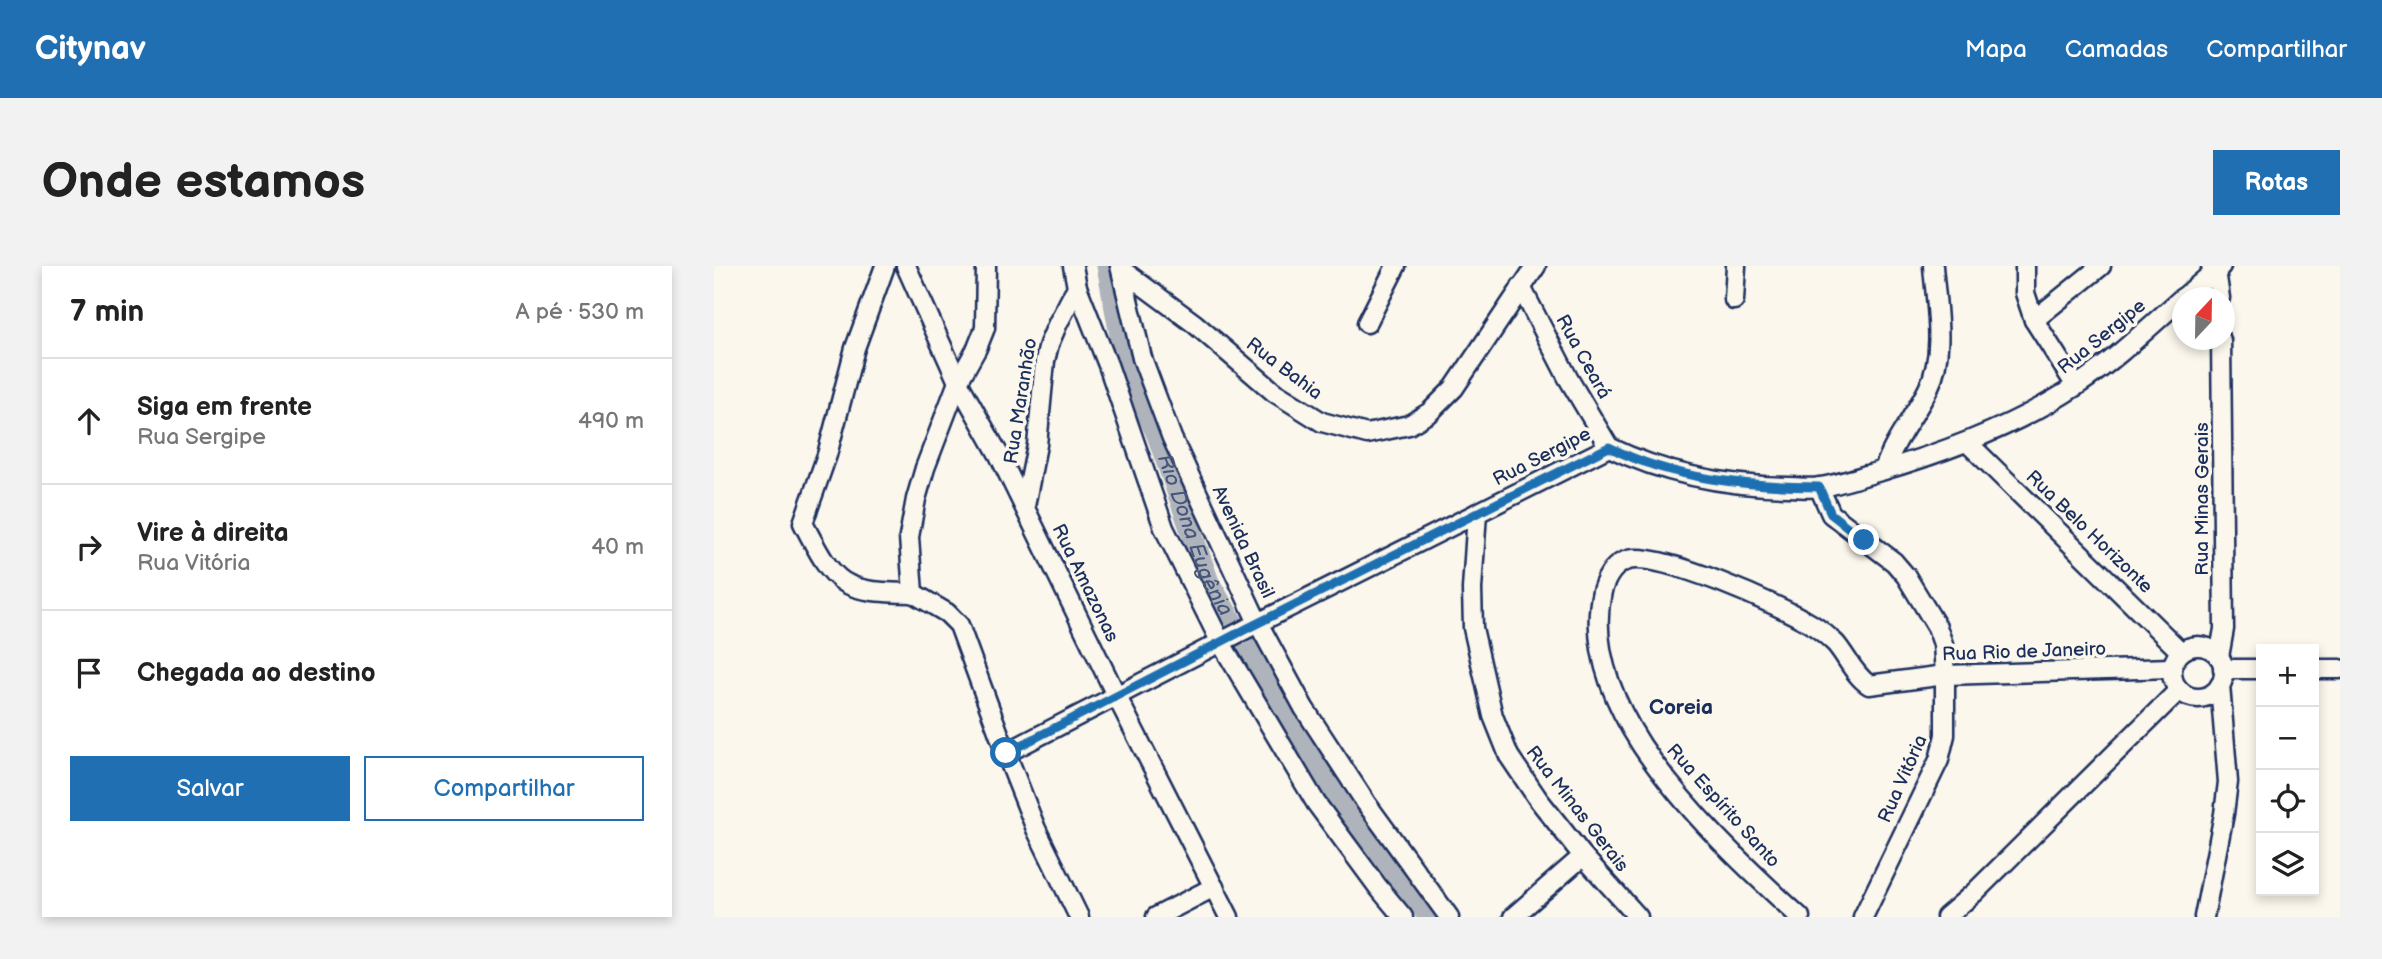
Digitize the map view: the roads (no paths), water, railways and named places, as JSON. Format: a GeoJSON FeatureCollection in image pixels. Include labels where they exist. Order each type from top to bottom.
{"type":"FeatureCollection","features":[{"type":"Feature","properties":{"kind":"street"},"geometry":{"type":"LineString","coordinates":[[885,266],[855,348],[827,455],[803,523],[828,568],[841,581],[855,589],[913,593],[947,613],[959,625],[1036,829],[1079,917]]}},
{"type":"Feature","properties":{"kind":"street","name":"Rua Amazonas"},"geometry":{"type":"LineString","coordinates":[[906,266],[958,382],[1025,506],[1117,697],[1229,917]]}},
{"type":"Feature","properties":{"kind":"street"},"geometry":{"type":"LineString","coordinates":[[913,593],[908,537],[916,499],[936,437],[958,382],[978,348],[985,328],[986,266]]}},
{"type":"Feature","properties":{"kind":"street"},"geometry":{"type":"LineString","coordinates":[[1073,266],[1077,287],[1108,365],[1164,528],[1224,641],[1316,803],[1403,917]]}},
{"type":"Feature","properties":{"kind":"street"},"geometry":{"type":"LineString","coordinates":[[1367,323],[1396,266]]}},
{"type":"Feature","properties":{"kind":"street","name":"Rua Bahia"},"geometry":{"type":"LineString","coordinates":[[1121,268],[1184,315],[1274,392],[1322,422],[1367,434],[1409,425],[1430,412],[1454,388],[1536,266]]}},
{"type":"Feature","properties":{"kind":"street"},"geometry":{"type":"LineString","coordinates":[[1734,300],[1736,266]]}},
{"type":"Feature","properties":{"kind":"street"},"geometry":{"type":"LineString","coordinates":[[1884,470],[1890,453],[1928,389],[1936,367],[1937,326],[1933,266]]}},
{"type":"Feature","properties":{"kind":"street"},"geometry":{"type":"LineString","coordinates":[[2025,266],[2025,293],[2034,320],[2076,386]]}},
{"type":"Feature","properties":{"kind":"street"},"geometry":{"type":"LineString","coordinates":[[2034,320],[2101,266]]}},
{"type":"Feature","properties":{"kind":"street"},"geometry":{"type":"LineString","coordinates":[[2216,267],[2219,287]]}},
{"type":"Feature","properties":{"kind":"street","name":"Rua Sergipe"},"geometry":{"type":"LineString","coordinates":[[2195,287],[2216,267]]}},
{"type":"Feature","properties":{"kind":"street","name":"Avenida Brasil"},"geometry":{"type":"LineString","coordinates":[[1121,268],[1142,358],[1172,438],[1253,625],[1366,803],[1449,917]]}},
{"type":"Feature","properties":{"kind":"street","name":"Rua Maranhão"},"geometry":{"type":"LineString","coordinates":[[1025,506],[1037,445],[1049,344],[1077,287]]}},
{"type":"Feature","properties":{"kind":"street","name":"Rua Ceará"},"geometry":{"type":"LineString","coordinates":[[1521,287],[1568,378],[1609,447]]}},
{"type":"Feature","properties":{"kind":"street","name":"Rua Sergipe"},"geometry":{"type":"LineString","coordinates":[[1006,753],[1253,625],[1609,447],[1631,458],[1704,478],[1761,486],[1819,487],[1884,470],[1968,443],[2076,386],[2172,307]]}},
{"type":"Feature","properties":{"kind":"street","name":"Rua Minas Gerais"},"geometry":{"type":"LineString","coordinates":[[2204,917],[2228,782],[2221,670],[2224,629],[2221,350]]}},
{"type":"Feature","properties":{"kind":"street","name":"Rua Belo Horizonte"},"geometry":{"type":"LineString","coordinates":[[1968,443],[2181,652]]}},
{"type":"Feature","properties":{"kind":"street"},"geometry":{"type":"LineString","coordinates":[[999,456],[1020,458],[1032,452],[1037,445]]}},
{"type":"Feature","properties":{"kind":"street","name":"Rua Vitória"},"geometry":{"type":"LineString","coordinates":[[1819,487],[1831,514],[1894,562],[1906,576],[1937,627],[1943,644],[1945,735],[1939,760],[1863,917]]}},
{"type":"Feature","properties":{"kind":"street","name":"Rua Minas Gerais"},"geometry":{"type":"LineString","coordinates":[[1477,513],[1472,589],[1473,628],[1493,716],[1509,756],[1538,799],[1583,856],[1638,917]]}},
{"type":"Feature","properties":{"kind":"street","name":"Rua Espírito Santo"},"geometry":{"type":"LineString","coordinates":[[1800,917],[1757,878],[1707,826],[1677,792],[1642,745],[1611,688],[1599,648],[1598,609],[1605,581],[1614,569],[1628,560],[1656,560],[1699,575],[1781,607],[1813,625],[1835,643],[1861,680],[1869,685],[1878,685]]}},
{"type":"Feature","properties":{"kind":"street"},"geometry":{"type":"LineString","coordinates":[[2197,646],[2213,651],[2221,670],[2215,691],[2200,698],[2185,695],[2179,690],[2172,676],[2172,668],[2181,652],[2197,646]]}},
{"type":"Feature","properties":{"kind":"street","name":"Rua Rio de Janeiro"},"geometry":{"type":"LineString","coordinates":[[1878,685],[1945,675],[2172,668]]}},
{"type":"Feature","properties":{"kind":"street"},"geometry":{"type":"LineString","coordinates":[[2221,670],[2256,669]]}},
{"type":"Feature","properties":{"kind":"street"},"geometry":{"type":"LineString","coordinates":[[2319,669],[2340,669]]}},
{"type":"Feature","properties":{"kind":"street"},"geometry":{"type":"LineString","coordinates":[[1946,917],[1974,893],[2179,690]]}},
{"type":"Feature","properties":{"kind":"street"},"geometry":{"type":"LineString","coordinates":[[1513,917],[1583,856]]}},
{"type":"Feature","properties":{"kind":"street"},"geometry":{"type":"LineString","coordinates":[[1156,917],[1214,887]]}},
{"type":"Feature","properties":{"kind":"waterway","name":"Rio Dona Eugênia"},"geometry":{"type":"LineString","coordinates":[[1107,266],[1120,335],[1135,387],[1157,435],[1209,582],[1334,793],[1429,917]]}},
{"type":"Feature","properties":{"kind":"district","name":"Coreia"},"geometry":{"type":"Point","coordinates":[1681,707]}}]}
